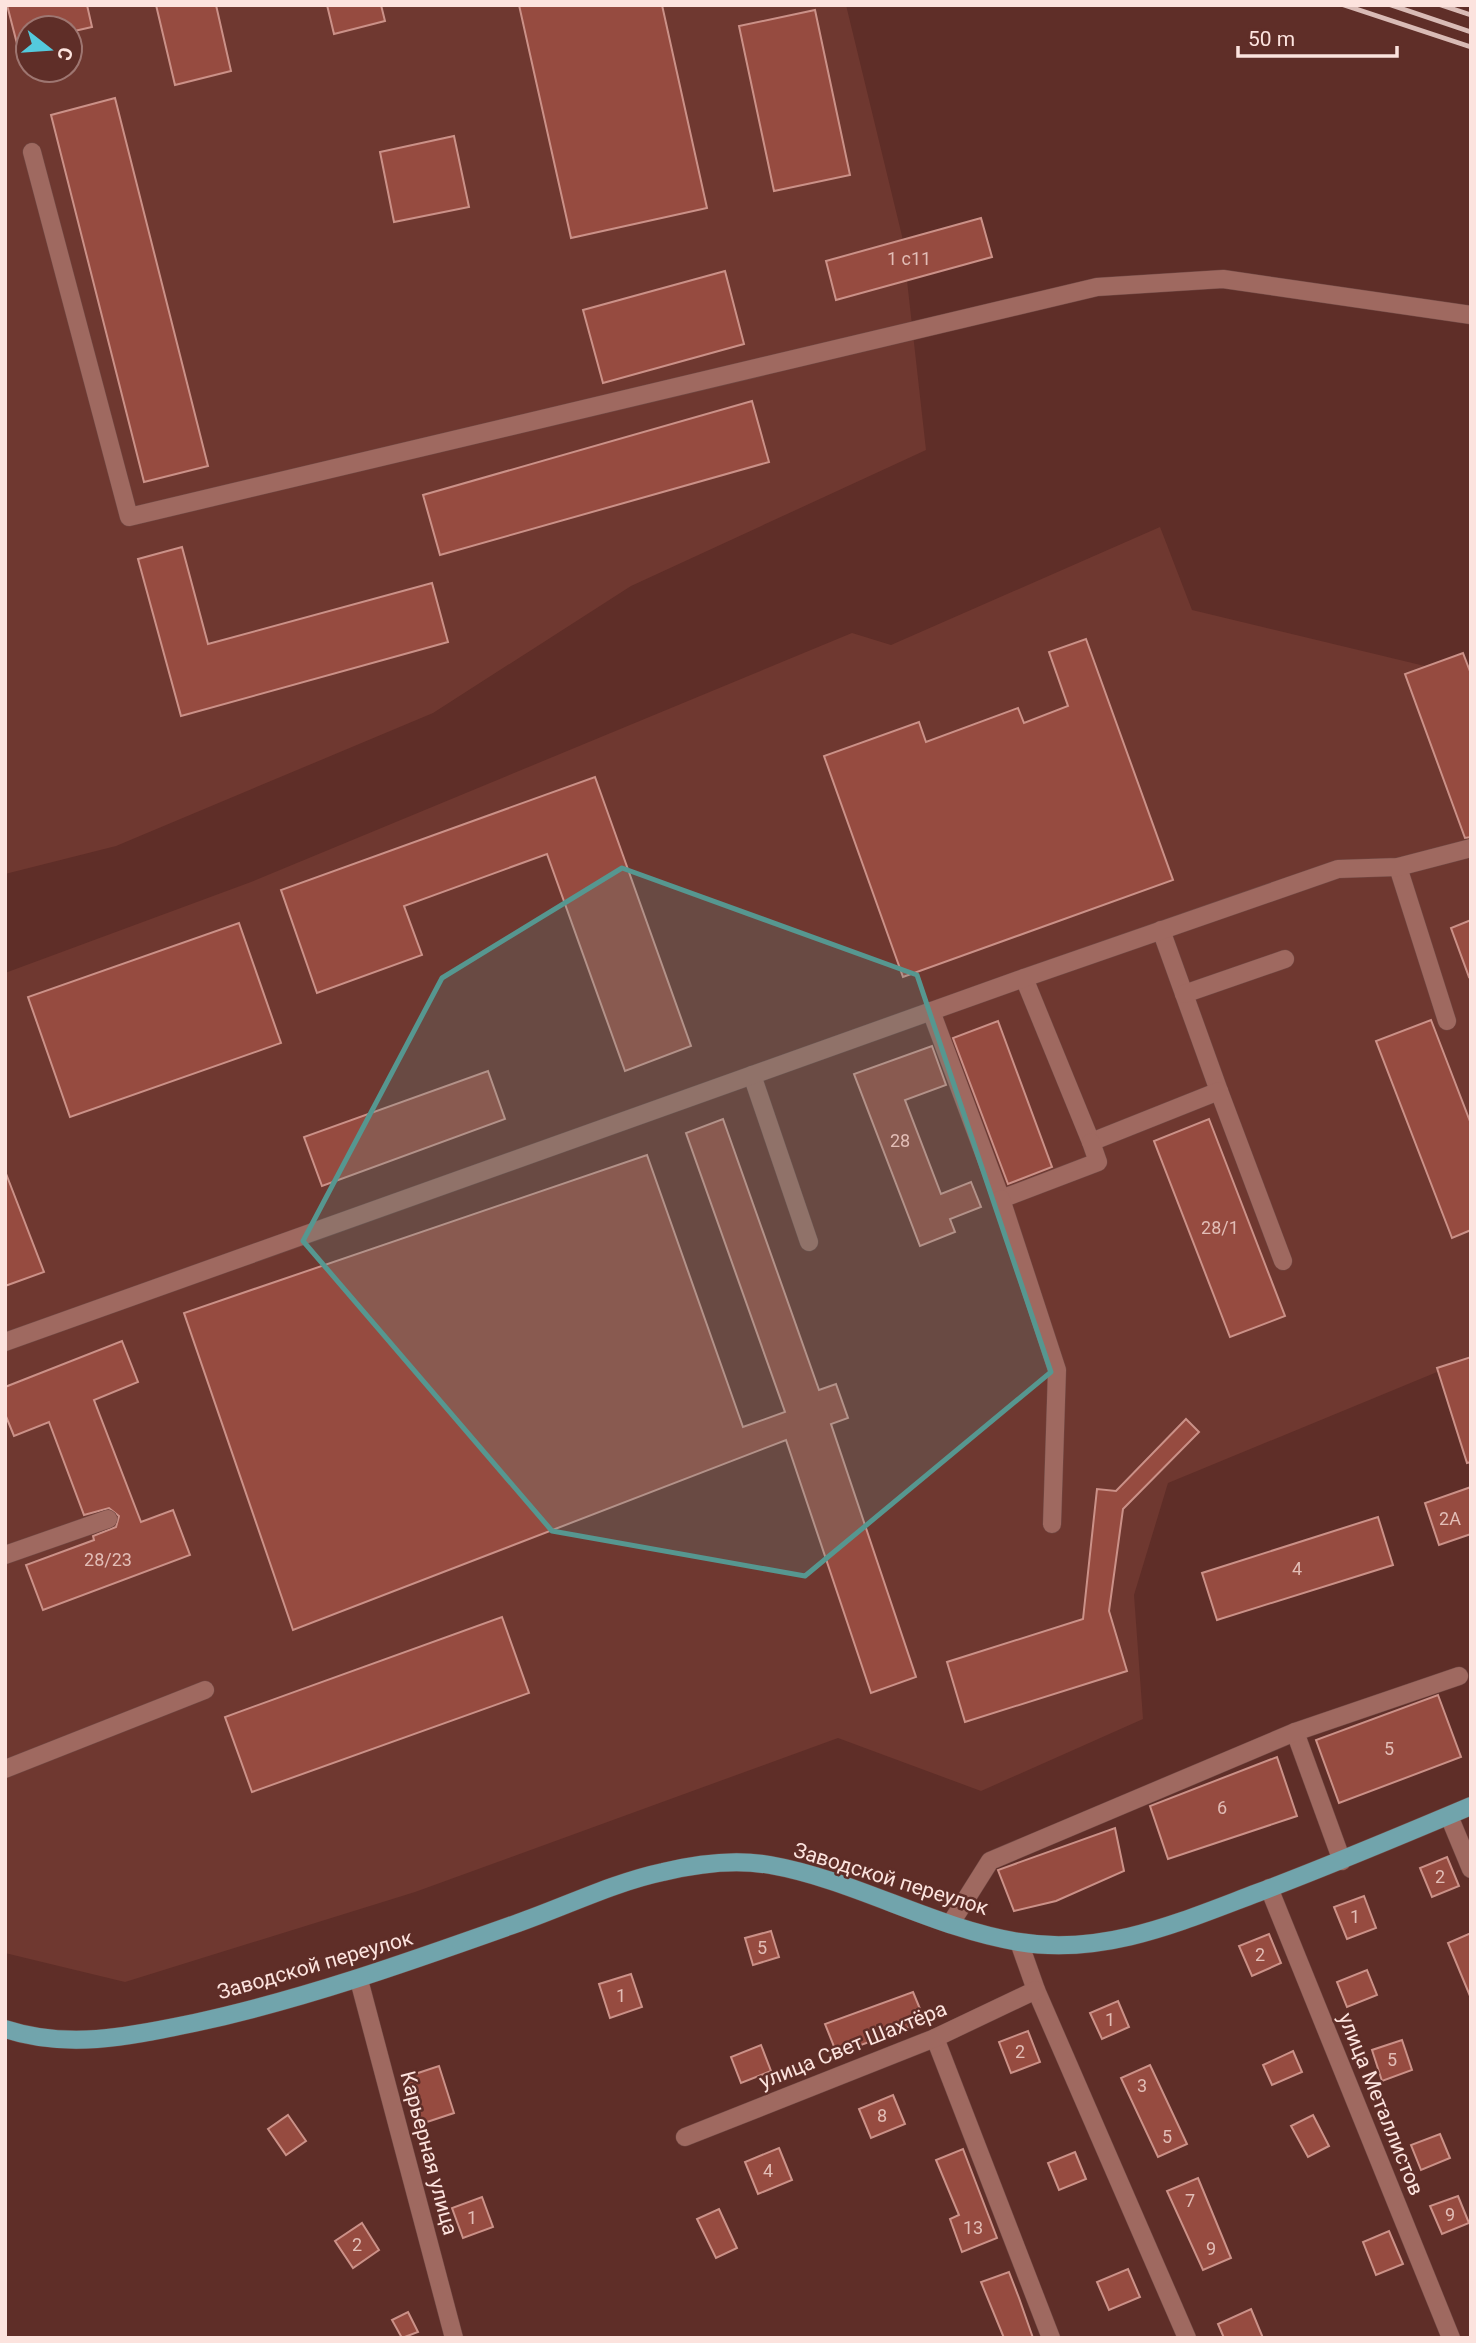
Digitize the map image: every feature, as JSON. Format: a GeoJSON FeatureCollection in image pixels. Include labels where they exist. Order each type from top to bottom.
{"type":"FeatureCollection","features":[{"type":"Feature","properties":{"kind":"main road","name":"Заводской переулок"},"geometry":{"type":"LineString","coordinates":[[5,2029],[44,2040],[97,2040],[224,2016],[359,1980],[661,1872],[727,1863],[766,1864],[809,1874],[951,1923],[1019,1942],[1077,1946],[1142,1936],[1342,1861],[1471,1806]]}},
{"type":"Feature","properties":{"kind":"street"},"geometry":{"type":"LineString","coordinates":[[32,152],[130,517],[1097,286],[1223,279],[1471,315]]}},
{"type":"Feature","properties":{"kind":"street"},"geometry":{"type":"LineString","coordinates":[[5,1342],[1024,978],[1338,869],[1398,867],[1471,848]]}},
{"type":"Feature","properties":{"kind":"street"},"geometry":{"type":"LineString","coordinates":[[1398,867],[1447,1020]]}},
{"type":"Feature","properties":{"kind":"street"},"geometry":{"type":"LineString","coordinates":[[1161,930],[1283,1261]]}},
{"type":"Feature","properties":{"kind":"street"},"geometry":{"type":"LineString","coordinates":[[1184,994],[1285,958]]}},
{"type":"Feature","properties":{"kind":"street"},"geometry":{"type":"LineString","coordinates":[[1001,1199],[1098,1162],[1024,978]]}},
{"type":"Feature","properties":{"kind":"street"},"geometry":{"type":"LineString","coordinates":[[931,1011],[1001,1199],[1057,1370],[1052,1524]]}},
{"type":"Feature","properties":{"kind":"street"},"geometry":{"type":"LineString","coordinates":[[752,1075],[809,1242]]}},
{"type":"Feature","properties":{"kind":"street"},"geometry":{"type":"LineString","coordinates":[[1091,1142],[1219,1091]]}},
{"type":"Feature","properties":{"kind":"street"},"geometry":{"type":"LineString","coordinates":[[5,1555],[108,1519]]}},
{"type":"Feature","properties":{"kind":"street"},"geometry":{"type":"LineString","coordinates":[[951,1923],[990,1861],[1295,1732],[1459,1676]]}},
{"type":"Feature","properties":{"kind":"street"},"geometry":{"type":"LineString","coordinates":[[5,1769],[205,1690]]}},
{"type":"Feature","properties":{"kind":"street"},"geometry":{"type":"LineString","coordinates":[[1295,1732],[1342,1861]]}},
{"type":"Feature","properties":{"kind":"street"},"geometry":{"type":"LineString","coordinates":[[1449,1816],[1471,1869]]}},
{"type":"Feature","properties":{"kind":"street","name":"улица Металлистов"},"geometry":{"type":"LineString","coordinates":[[1269,1888],[1451,2338]]}},
{"type":"Feature","properties":{"kind":"street"},"geometry":{"type":"LineString","coordinates":[[1019,1942],[1036,1990],[1187,2338]]}},
{"type":"Feature","properties":{"kind":"street","name":"Карьерная улица"},"geometry":{"type":"LineString","coordinates":[[359,1980],[454,2338]]}},
{"type":"Feature","properties":{"kind":"street","name":"улица Свет Шахтёра"},"geometry":{"type":"LineString","coordinates":[[685,2137],[934,2038],[1036,1990]]}},
{"type":"Feature","properties":{"kind":"street"},"geometry":{"type":"LineString","coordinates":[[934,2038],[1051,2338]]}},
{"type":"Feature","properties":{"kind":"highlighted area"},"geometry":{"type":"Polygon","coordinates":[[[622,868],[917,975],[1051,1372],[805,1576],[552,1531],[303,1241],[442,978],[622,868]]]}},
{"type":"Feature","properties":{"kind":"shaded area"},"geometry":{"type":"Polygon","coordinates":[[[5,5],[846,5],[902,236],[926,450],[631,586],[433,713],[116,846],[5,874],[5,5]]]}},
{"type":"Feature","properties":{"kind":"shaded area"},"geometry":{"type":"Polygon","coordinates":[[[1160,527],[1192,610],[1458,674],[1471,701],[1471,1358],[1168,1483],[1134,1595],[1143,1719],[981,1791],[838,1738],[415,1892],[125,1982],[5,1953],[5,973],[251,882],[852,633],[891,645],[1160,527]]]}},
{"type":"Feature","properties":{"kind":"building"},"geometry":{"type":"Polygon","coordinates":[[[7,5],[87,5],[92,27],[84,29],[84,14],[14,14],[14,32],[7,5]]]}},
{"type":"Feature","properties":{"kind":"building"},"geometry":{"type":"Polygon","coordinates":[[[156,5],[216,5],[231,71],[175,85],[156,5]]]}},
{"type":"Feature","properties":{"kind":"building"},"geometry":{"type":"Polygon","coordinates":[[[327,5],[381,5],[385,21],[334,34],[327,5]]]}},
{"type":"Feature","properties":{"kind":"building"},"geometry":{"type":"Polygon","coordinates":[[[519,5],[662,5],[707,208],[571,238],[519,5]]]}},
{"type":"Feature","properties":{"kind":"building"},"geometry":{"type":"Polygon","coordinates":[[[815,10],[850,175],[774,191],[739,26],[815,10]]]}},
{"type":"Feature","properties":{"kind":"building"},"geometry":{"type":"Polygon","coordinates":[[[115,98],[208,466],[144,482],[51,115],[115,98]]]}},
{"type":"Feature","properties":{"kind":"building"},"geometry":{"type":"Polygon","coordinates":[[[454,136],[469,207],[394,222],[380,152],[454,136]]]}},
{"type":"Feature","properties":{"kind":"building"},"geometry":{"type":"Polygon","coordinates":[[[981,218],[992,257],[836,300],[826,261],[981,218]]]}},
{"type":"Feature","properties":{"kind":"building"},"geometry":{"type":"Polygon","coordinates":[[[725,271],[744,344],[603,383],[583,310],[725,271]]]}},
{"type":"Feature","properties":{"kind":"building"},"geometry":{"type":"Polygon","coordinates":[[[752,401],[769,462],[440,555],[423,495],[752,401]]]}},
{"type":"Feature","properties":{"kind":"building"},"geometry":{"type":"Polygon","coordinates":[[[182,547],[208,644],[432,583],[448,642],[181,716],[138,559],[182,547]]]}},
{"type":"Feature","properties":{"kind":"building"},"geometry":{"type":"Polygon","coordinates":[[[1086,639],[1173,880],[903,977],[824,756],[919,722],[926,742],[1018,708],[1024,723],[1068,706],[1049,652],[1086,639]]]}},
{"type":"Feature","properties":{"kind":"building"},"geometry":{"type":"Polygon","coordinates":[[[1463,653],[1471,674],[1471,837],[1465,838],[1405,674],[1463,653]]]}},
{"type":"Feature","properties":{"kind":"building"},"geometry":{"type":"Polygon","coordinates":[[[595,777],[691,1046],[625,1071],[547,854],[404,906],[422,955],[317,993],[281,890],[595,777]]]}},
{"type":"Feature","properties":{"kind":"building"},"geometry":{"type":"Polygon","coordinates":[[[1471,920],[1471,976],[1469,977],[1451,928],[1471,920]]]}},
{"type":"Feature","properties":{"kind":"building"},"geometry":{"type":"Polygon","coordinates":[[[239,923],[281,1043],[70,1117],[28,997],[239,923]]]}},
{"type":"Feature","properties":{"kind":"building"},"geometry":{"type":"Polygon","coordinates":[[[1431,1020],[1471,1124],[1471,1230],[1452,1238],[1376,1041],[1431,1020]]]}},
{"type":"Feature","properties":{"kind":"building"},"geometry":{"type":"Polygon","coordinates":[[[998,1021],[1052,1167],[1008,1184],[953,1038],[998,1021]]]}},
{"type":"Feature","properties":{"kind":"building"},"geometry":{"type":"Polygon","coordinates":[[[932,1046],[946,1085],[905,1100],[941,1194],[971,1182],[981,1207],[950,1219],[955,1232],[920,1246],[854,1074],[932,1046]]]}},
{"type":"Feature","properties":{"kind":"building"},"geometry":{"type":"Polygon","coordinates":[[[488,1071],[505,1119],[322,1186],[304,1137],[488,1071]]]}},
{"type":"Feature","properties":{"kind":"building"},"geometry":{"type":"Polygon","coordinates":[[[723,1119],[819,1390],[836,1384],[848,1418],[831,1424],[916,1677],[871,1693],[786,1440],[293,1630],[184,1313],[647,1155],[743,1427],[785,1412],[686,1133],[723,1119]]]}},
{"type":"Feature","properties":{"kind":"building"},"geometry":{"type":"Polygon","coordinates":[[[1209,1119],[1285,1316],[1230,1337],[1154,1141],[1209,1119]]]}},
{"type":"Feature","properties":{"kind":"building"},"geometry":{"type":"Polygon","coordinates":[[[5,1171],[44,1272],[5,1286],[5,1171]]]}},
{"type":"Feature","properties":{"kind":"building"},"geometry":{"type":"Polygon","coordinates":[[[122,1341],[138,1382],[94,1400],[141,1522],[173,1510],[190,1555],[43,1610],[26,1565],[94,1540],[93,1536],[116,1527],[119,1516],[109,1508],[84,1515],[49,1422],[14,1436],[5,1414],[5,1387],[122,1341]]]}},
{"type":"Feature","properties":{"kind":"building"},"geometry":{"type":"Polygon","coordinates":[[[1471,1357],[1471,1462],[1467,1463],[1437,1368],[1471,1357]]]}},
{"type":"Feature","properties":{"kind":"building"},"geometry":{"type":"Polygon","coordinates":[[[1186,1419],[1199,1432],[1123,1509],[1109,1611],[1127,1671],[965,1722],[947,1662],[1083,1619],[1097,1489],[1116,1491],[1186,1419]]]}},
{"type":"Feature","properties":{"kind":"building"},"geometry":{"type":"Polygon","coordinates":[[[1471,1487],[1471,1534],[1439,1545],[1425,1503],[1471,1487]]]}},
{"type":"Feature","properties":{"kind":"building"},"geometry":{"type":"Polygon","coordinates":[[[1378,1517],[1393,1565],[1217,1620],[1202,1573],[1378,1517]]]}},
{"type":"Feature","properties":{"kind":"building"},"geometry":{"type":"Polygon","coordinates":[[[502,1617],[529,1693],[252,1792],[225,1717],[502,1617]]]}},
{"type":"Feature","properties":{"kind":"building"},"geometry":{"type":"Polygon","coordinates":[[[1438,1695],[1461,1757],[1339,1803],[1316,1740],[1438,1695]]]}},
{"type":"Feature","properties":{"kind":"building"},"geometry":{"type":"Polygon","coordinates":[[[1277,1757],[1297,1816],[1168,1859],[1150,1806],[1277,1757]]]}},
{"type":"Feature","properties":{"kind":"building"},"geometry":{"type":"Polygon","coordinates":[[[1115,1828],[1124,1871],[1056,1901],[1014,1911],[998,1870],[1115,1828]]]}},
{"type":"Feature","properties":{"kind":"building"},"geometry":{"type":"Polygon","coordinates":[[[1447,1857],[1459,1886],[1432,1897],[1420,1868],[1447,1857]]]}},
{"type":"Feature","properties":{"kind":"building"},"geometry":{"type":"Polygon","coordinates":[[[1364,1896],[1376,1928],[1347,1939],[1334,1907],[1364,1896]]]}},
{"type":"Feature","properties":{"kind":"building"},"geometry":{"type":"Polygon","coordinates":[[[771,1931],[779,1957],[753,1965],[745,1938],[771,1931]]]}},
{"type":"Feature","properties":{"kind":"building"},"geometry":{"type":"Polygon","coordinates":[[[1471,1933],[1471,1996],[1470,1996],[1448,1943],[1471,1933]]]}},
{"type":"Feature","properties":{"kind":"building"},"geometry":{"type":"Polygon","coordinates":[[[1269,1934],[1281,1963],[1252,1976],[1239,1946],[1269,1934]]]}},
{"type":"Feature","properties":{"kind":"building"},"geometry":{"type":"Polygon","coordinates":[[[1367,1970],[1377,1995],[1347,2007],[1337,1982],[1367,1970]]]}},
{"type":"Feature","properties":{"kind":"building"},"geometry":{"type":"Polygon","coordinates":[[[631,1974],[642,2007],[610,2018],[599,1984],[631,1974]]]}},
{"type":"Feature","properties":{"kind":"building"},"geometry":{"type":"Polygon","coordinates":[[[913,1992],[925,2021],[837,2054],[825,2024],[913,1992]]]}},
{"type":"Feature","properties":{"kind":"building"},"geometry":{"type":"Polygon","coordinates":[[[1118,2001],[1129,2027],[1102,2039],[1090,2013],[1118,2001]]]}},
{"type":"Feature","properties":{"kind":"building"},"geometry":{"type":"Polygon","coordinates":[[[1028,2031],[1040,2062],[1011,2073],[999,2042],[1028,2031]]]}},
{"type":"Feature","properties":{"kind":"building"},"geometry":{"type":"Polygon","coordinates":[[[1402,2040],[1412,2070],[1382,2081],[1372,2050],[1402,2040]]]}},
{"type":"Feature","properties":{"kind":"building"},"geometry":{"type":"Polygon","coordinates":[[[761,2045],[771,2071],[741,2083],[731,2057],[761,2045]]]}},
{"type":"Feature","properties":{"kind":"building"},"geometry":{"type":"Polygon","coordinates":[[[1293,2051],[1302,2072],[1272,2085],[1263,2065],[1293,2051]]]}},
{"type":"Feature","properties":{"kind":"building"},"geometry":{"type":"Polygon","coordinates":[[[1150,2065],[1187,2144],[1158,2157],[1121,2078],[1150,2065]]]}},
{"type":"Feature","properties":{"kind":"building"},"geometry":{"type":"Polygon","coordinates":[[[439,2066],[454,2113],[421,2124],[406,2077],[439,2066]]]}},
{"type":"Feature","properties":{"kind":"building"},"geometry":{"type":"Polygon","coordinates":[[[893,2095],[905,2124],[871,2138],[859,2109],[893,2095]]]}},
{"type":"Feature","properties":{"kind":"building"},"geometry":{"type":"Polygon","coordinates":[[[288,2115],[306,2141],[286,2155],[268,2129],[288,2115]]]}},
{"type":"Feature","properties":{"kind":"building"},"geometry":{"type":"Polygon","coordinates":[[[1313,2115],[1329,2146],[1308,2157],[1291,2126],[1313,2115]]]}},
{"type":"Feature","properties":{"kind":"building"},"geometry":{"type":"Polygon","coordinates":[[[1440,2134],[1450,2158],[1421,2170],[1411,2145],[1440,2134]]]}},
{"type":"Feature","properties":{"kind":"building"},"geometry":{"type":"Polygon","coordinates":[[[779,2148],[792,2180],[758,2194],[745,2162],[779,2148]]]}},
{"type":"Feature","properties":{"kind":"building"},"geometry":{"type":"Polygon","coordinates":[[[963,2149],[997,2238],[962,2252],[950,2219],[959,2215],[936,2160],[963,2149]]]}},
{"type":"Feature","properties":{"kind":"building"},"geometry":{"type":"Polygon","coordinates":[[[1075,2152],[1086,2179],[1059,2190],[1048,2163],[1075,2152]]]}},
{"type":"Feature","properties":{"kind":"building"},"geometry":{"type":"Polygon","coordinates":[[[1198,2178],[1231,2258],[1203,2270],[1167,2191],[1198,2178]]]}},
{"type":"Feature","properties":{"kind":"building"},"geometry":{"type":"Polygon","coordinates":[[[1458,2196],[1469,2223],[1442,2234],[1430,2206],[1458,2196]]]}},
{"type":"Feature","properties":{"kind":"building"},"geometry":{"type":"Polygon","coordinates":[[[482,2197],[493,2227],[463,2238],[452,2208],[482,2197]]]}},
{"type":"Feature","properties":{"kind":"building"},"geometry":{"type":"Polygon","coordinates":[[[719,2209],[737,2248],[716,2258],[697,2219],[719,2209]]]}},
{"type":"Feature","properties":{"kind":"building"},"geometry":{"type":"Polygon","coordinates":[[[362,2223],[379,2250],[353,2268],[335,2241],[362,2223]]]}},
{"type":"Feature","properties":{"kind":"building"},"geometry":{"type":"Polygon","coordinates":[[[1389,2231],[1403,2264],[1376,2275],[1363,2242],[1389,2231]]]}},
{"type":"Feature","properties":{"kind":"building"},"geometry":{"type":"Polygon","coordinates":[[[1128,2269],[1140,2297],[1109,2310],[1097,2282],[1128,2269]]]}},
{"type":"Feature","properties":{"kind":"building"},"geometry":{"type":"Polygon","coordinates":[[[1009,2272],[1033,2338],[1004,2338],[981,2282],[1009,2272]]]}},
{"type":"Feature","properties":{"kind":"building"},"geometry":{"type":"Polygon","coordinates":[[[1251,2309],[1263,2338],[1224,2338],[1218,2324],[1251,2309]]]}},
{"type":"Feature","properties":{"kind":"building"},"geometry":{"type":"Polygon","coordinates":[[[408,2312],[418,2332],[402,2338],[392,2320],[408,2312]]]}},
{"type":"Feature","properties":{"kind":"railway"},"geometry":{"type":"LineString","coordinates":[[1344,5],[1471,47]]}},
{"type":"Feature","properties":{"kind":"railway"},"geometry":{"type":"LineString","coordinates":[[1391,5],[1471,32]]}},
{"type":"Feature","properties":{"kind":"railway"},"geometry":{"type":"LineString","coordinates":[[1441,5],[1471,15]]}}]}
